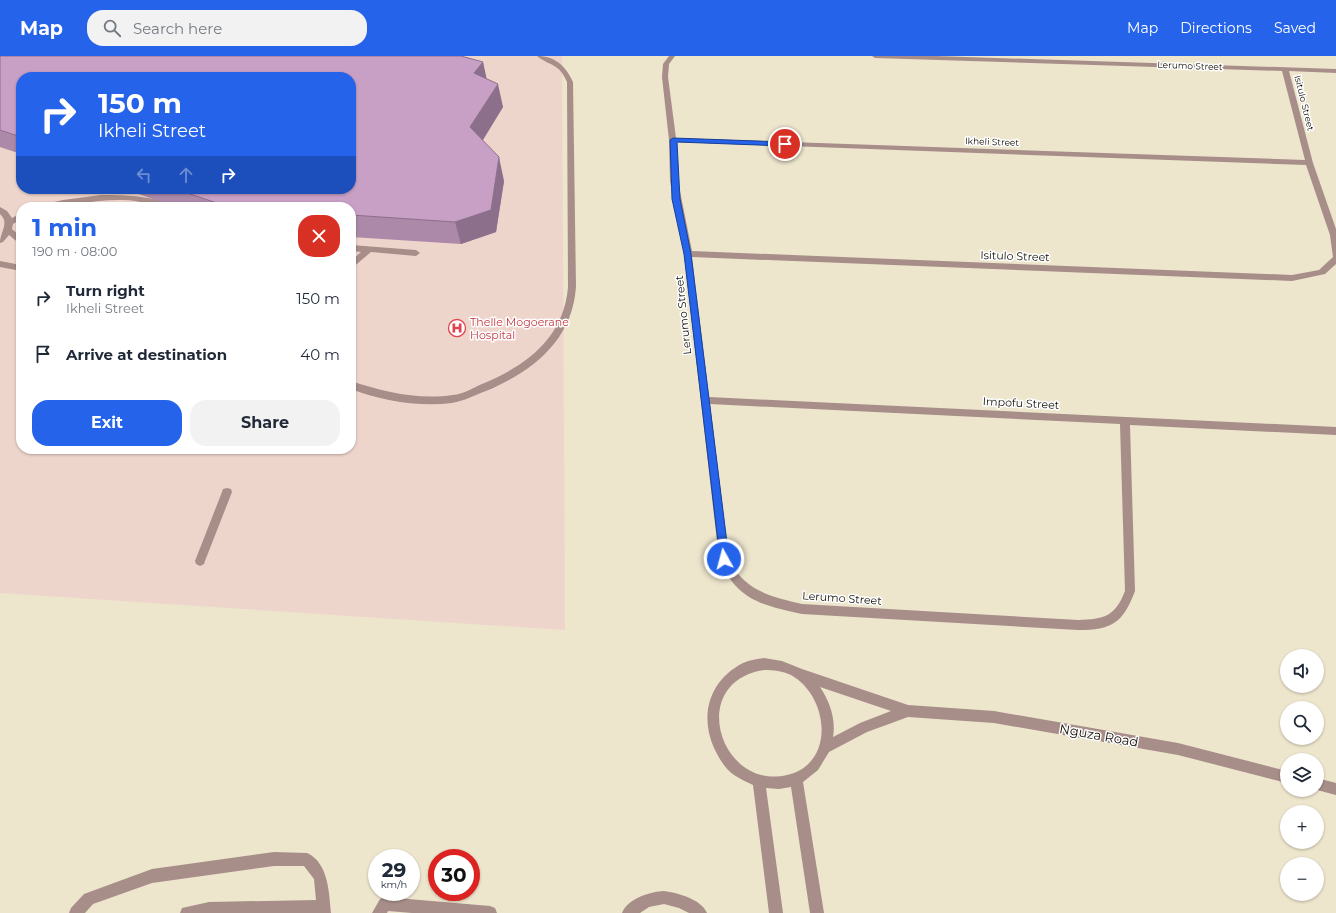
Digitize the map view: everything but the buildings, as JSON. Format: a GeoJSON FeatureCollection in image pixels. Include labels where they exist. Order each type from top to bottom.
{"type":"FeatureCollection","features":[{"type":"Feature","properties":{"kind":"street"},"geometry":{"type":"LineString","coordinates":[[356,387],[368,392],[407,400],[453,399],[496,384],[519,371],[542,353],[555,336],[569,311],[572,272],[570,82],[565,70],[553,61],[540,56]]}},
{"type":"Feature","properties":{"kind":"street","name":"Lerumo Street"},"geometry":{"type":"LineString","coordinates":[[672,56],[666,64],[665,77],[673,140],[676,199],[688,254],[704,400],[724,559],[728,571],[737,584],[752,593],[774,602],[802,608],[1078,625],[1097,625],[1117,617],[1125,605],[1130,591],[1125,420]]}},
{"type":"Feature","properties":{"kind":"street","name":"Lerumo Street"},"geometry":{"type":"LineString","coordinates":[[875,56],[1336,71]]}},
{"type":"Feature","properties":{"kind":"street","name":"Isitulo Street"},"geometry":{"type":"LineString","coordinates":[[688,254],[1292,278],[1322,272],[1336,258],[1334,235],[1309,163],[1285,69]]}},
{"type":"Feature","properties":{"kind":"street","name":"Ikheli Street"},"geometry":{"type":"LineString","coordinates":[[673,140],[1309,163]]}},
{"type":"Feature","properties":{"kind":"street"},"geometry":{"type":"LineString","coordinates":[[68,202],[130,197],[154,202]]}},
{"type":"Feature","properties":{"kind":"street"},"geometry":{"type":"LineString","coordinates":[[0,210],[7,215],[9,226],[16,235]]}},
{"type":"Feature","properties":{"kind":"street"},"geometry":{"type":"LineString","coordinates":[[0,240],[9,226],[16,220]]}},
{"type":"Feature","properties":{"kind":"street"},"geometry":{"type":"LineString","coordinates":[[356,249],[416,253]]}},
{"type":"Feature","properties":{"kind":"street"},"geometry":{"type":"LineString","coordinates":[[356,261],[368,250]]}},
{"type":"Feature","properties":{"kind":"street"},"geometry":{"type":"LineString","coordinates":[[0,264],[16,267]]}},
{"type":"Feature","properties":{"kind":"street","name":"Impofu Street"},"geometry":{"type":"LineString","coordinates":[[704,400],[1336,431]]}},
{"type":"Feature","properties":{"kind":"street"},"geometry":{"type":"LineString","coordinates":[[200,561],[227,492]]}},
{"type":"Feature","properties":{"kind":"street"},"geometry":{"type":"LineString","coordinates":[[764,664],[782,666],[799,674],[813,686],[823,702],[828,717],[829,732],[826,747],[814,766],[796,779],[785,783],[772,784],[759,782],[741,773],[727,760],[716,743],[712,724],[714,705],[721,689],[732,675],[748,667],[764,664]]}},
{"type":"Feature","properties":{"kind":"street","name":"Nguza Road"},"geometry":{"type":"LineString","coordinates":[[799,674],[908,711],[994,716],[1170,747],[1280,775]]}},
{"type":"Feature","properties":{"kind":"street","name":"Nguza Road"},"geometry":{"type":"LineString","coordinates":[[826,747],[864,727],[908,711]]}},
{"type":"Feature","properties":{"kind":"street"},"geometry":{"type":"LineString","coordinates":[[796,779],[817,913]]}},
{"type":"Feature","properties":{"kind":"street"},"geometry":{"type":"LineString","coordinates":[[759,782],[776,913]]}},
{"type":"Feature","properties":{"kind":"street"},"geometry":{"type":"LineString","coordinates":[[1324,786],[1336,789]]}},
{"type":"Feature","properties":{"kind":"street"},"geometry":{"type":"LineString","coordinates":[[76,913],[89,899],[152,876],[274,859],[307,860],[320,877],[324,910],[209,911],[187,913]]}},
{"type":"Feature","properties":{"kind":"street"},"geometry":{"type":"LineString","coordinates":[[629,913],[642,902],[658,898],[673,898],[689,904],[700,913]]}},
{"type":"Feature","properties":{"kind":"street"},"geometry":{"type":"LineString","coordinates":[[379,913],[385,904],[417,910],[490,913]]}},
{"type":"Feature","properties":{"kind":"shaded area","name":"Thelle Mogoerane Hospital"},"geometry":{"type":"Polygon","coordinates":[[[0,56],[562,56],[565,630],[0,593],[0,56]]]}},
{"type":"Feature","properties":{"kind":"place","name":"Thelle Mogoerane Hospital"},"geometry":{"type":"Point","coordinates":[457,328]}},
{"type":"Feature","properties":{"kind":"route"},"geometry":{"type":"LineString","coordinates":[[724,559],[704,400],[688,254],[676,199],[673,140],[785,144]]}}]}
